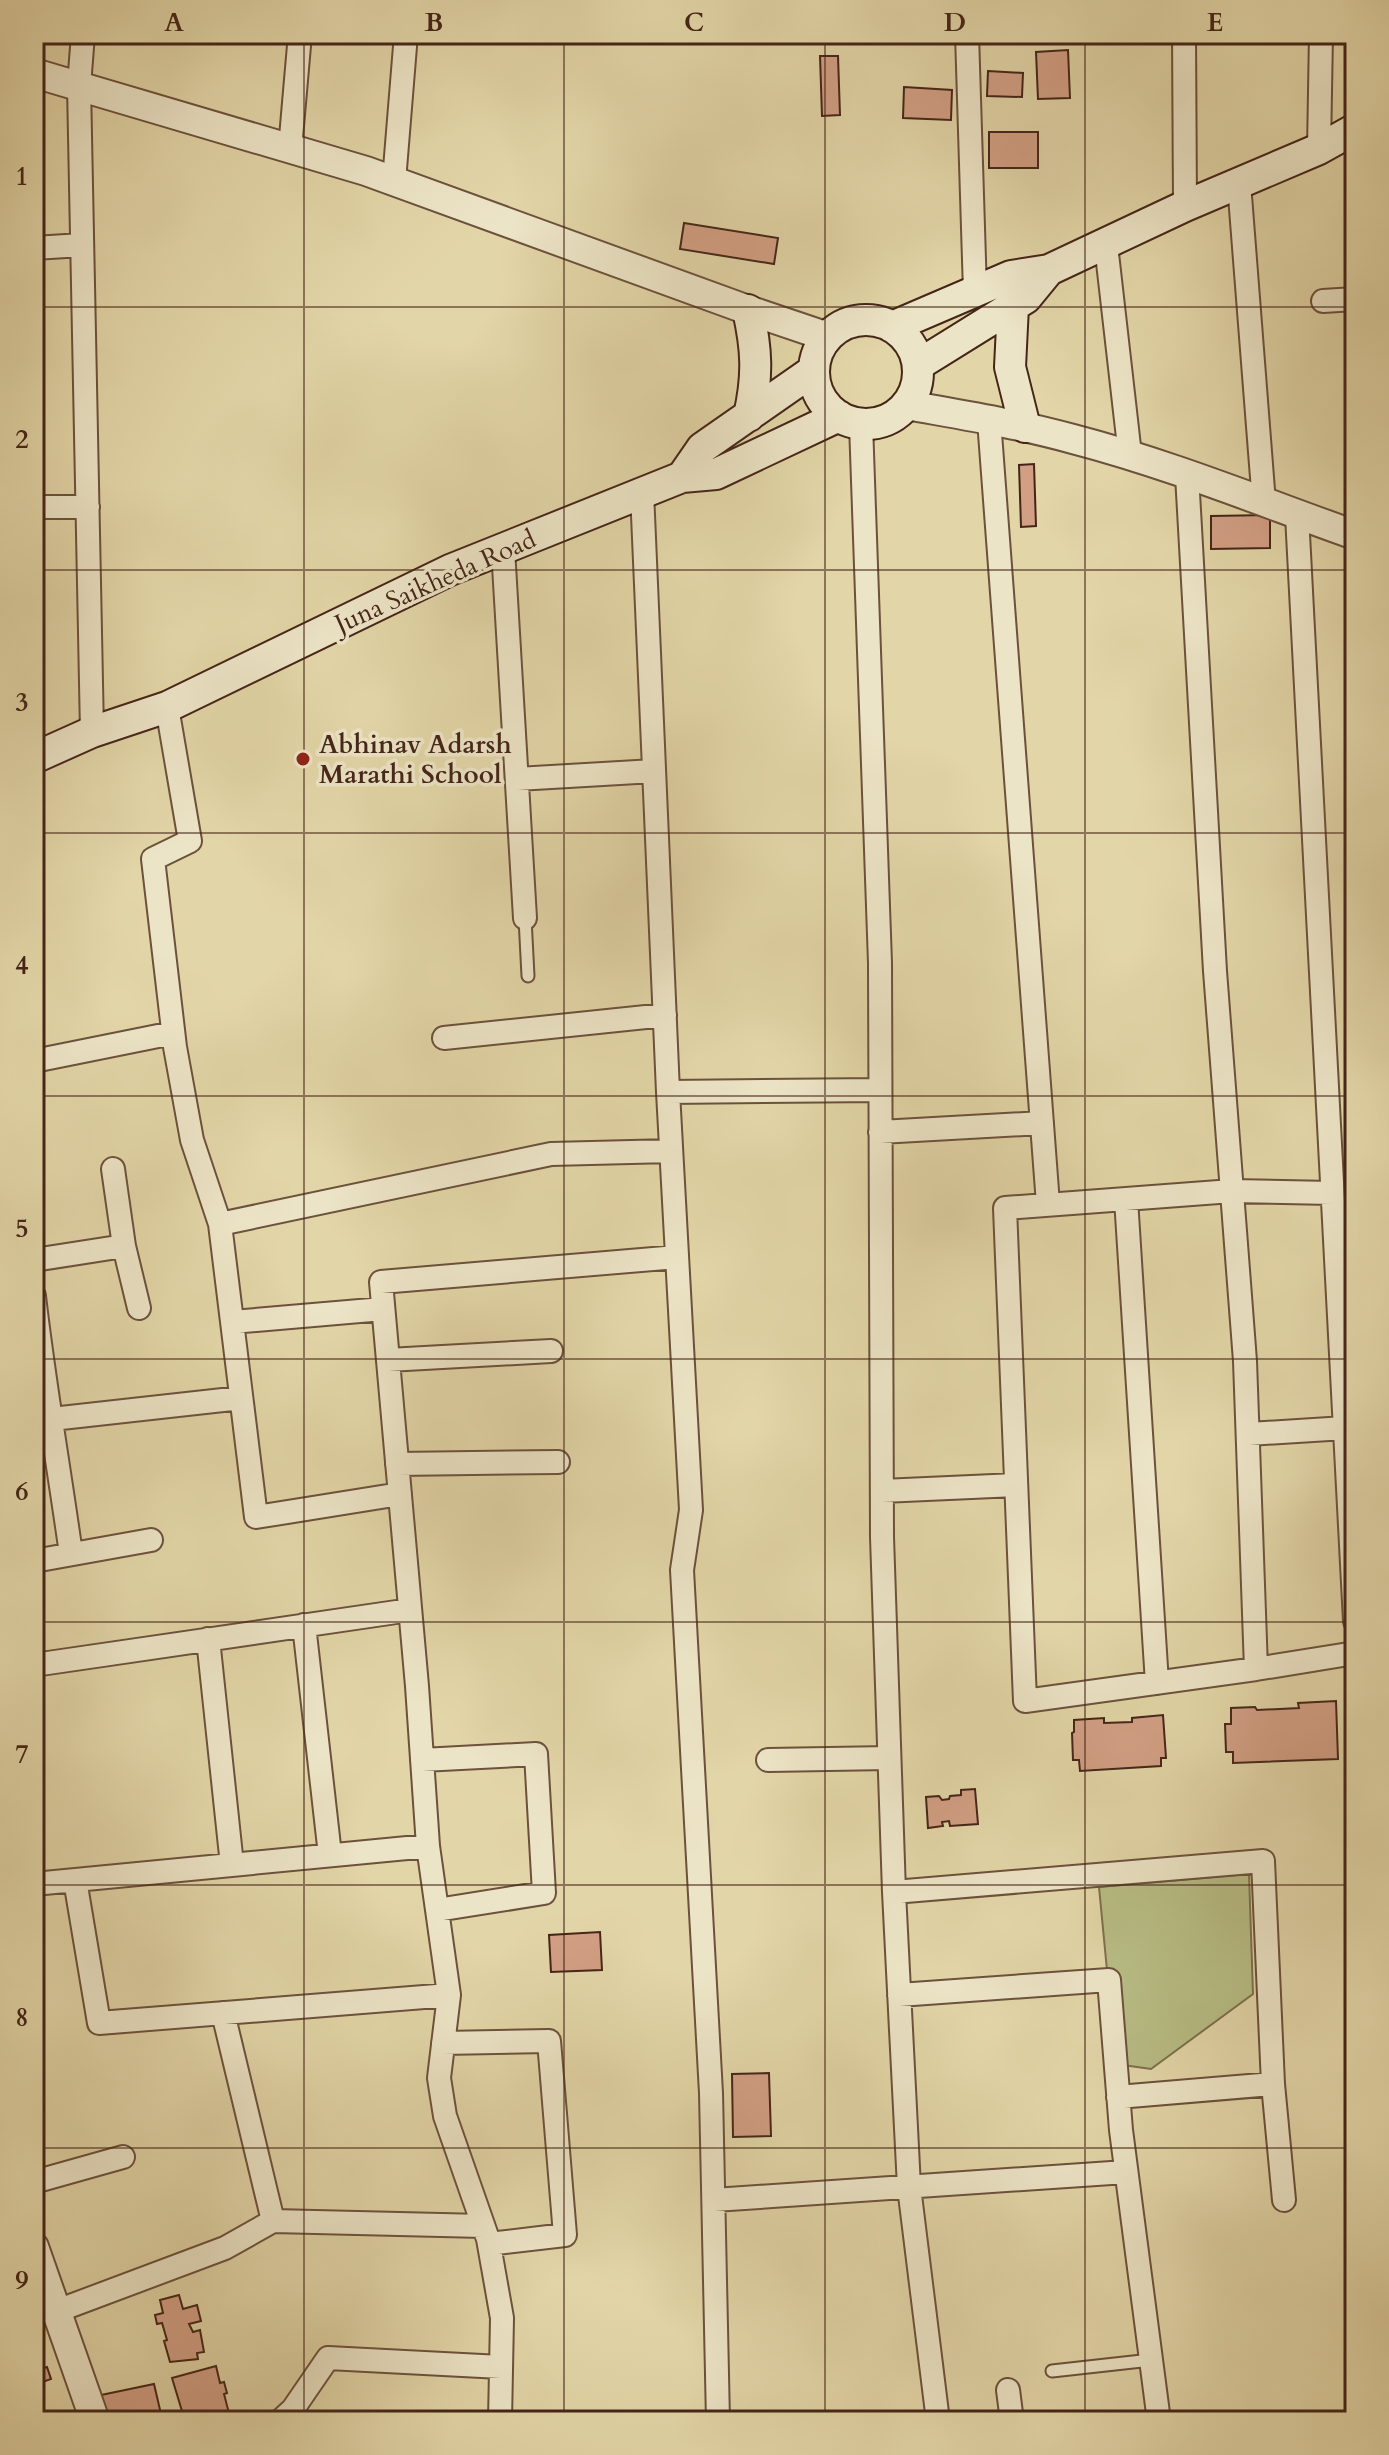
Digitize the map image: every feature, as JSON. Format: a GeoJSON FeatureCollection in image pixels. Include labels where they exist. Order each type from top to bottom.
{"type":"FeatureCollection","features":[{"type":"Feature","properties":{"kind":"main road"},"geometry":{"type":"LineString","coordinates":[[892,327],[1011,276],[1049,270],[1185,206],[1319,149],[1355,129]]}},
{"type":"Feature","properties":{"kind":"main road"},"geometry":{"type":"LineString","coordinates":[[918,365],[1026,298],[1049,270]]}},
{"type":"Feature","properties":{"kind":"main road"},"geometry":{"type":"LineString","coordinates":[[1013,306],[1010,367],[1025,427]]}},
{"type":"Feature","properties":{"kind":"main road"},"geometry":{"type":"LineString","coordinates":[[748,310],[756,343],[754,395],[749,416]]}},
{"type":"Feature","properties":{"kind":"main road"},"geometry":{"type":"LineString","coordinates":[[858,321],[876,321],[892,327],[905,337],[918,365],[914,393],[907,405],[894,416],[878,422],[850,420],[828,408],[815,383],[814,370],[818,352],[828,337],[841,326],[858,321]]}},
{"type":"Feature","properties":{"kind":"main road"},"geometry":{"type":"LineString","coordinates":[[682,477],[702,448],[814,370]]}},
{"type":"Feature","properties":{"kind":"main road","name":"Juna Saikheda Road"},"geometry":{"type":"LineString","coordinates":[[34,758],[92,732],[167,707],[450,570],[682,477],[716,474],[850,420]]}},
{"type":"Feature","properties":{"kind":"street"},"geometry":{"type":"LineString","coordinates":[[83,34],[79,86],[92,732]]}},
{"type":"Feature","properties":{"kind":"street"},"geometry":{"type":"LineString","coordinates":[[290,149],[300,34]]}},
{"type":"Feature","properties":{"kind":"street"},"geometry":{"type":"LineString","coordinates":[[394,181],[406,34]]}},
{"type":"Feature","properties":{"kind":"street"},"geometry":{"type":"LineString","coordinates":[[967,34],[975,292]]}},
{"type":"Feature","properties":{"kind":"street"},"geometry":{"type":"LineString","coordinates":[[1184,34],[1185,206]]}},
{"type":"Feature","properties":{"kind":"street"},"geometry":{"type":"LineString","coordinates":[[1319,149],[1321,34]]}},
{"type":"Feature","properties":{"kind":"street"},"geometry":{"type":"LineString","coordinates":[[34,73],[394,181],[828,337]]}},
{"type":"Feature","properties":{"kind":"street"},"geometry":{"type":"LineString","coordinates":[[1239,183],[1264,503]]}},
{"type":"Feature","properties":{"kind":"street"},"geometry":{"type":"LineString","coordinates":[[34,248],[82,245]]}},
{"type":"Feature","properties":{"kind":"street"},"geometry":{"type":"LineString","coordinates":[[1106,245],[1130,455]]}},
{"type":"Feature","properties":{"kind":"street"},"geometry":{"type":"LineString","coordinates":[[1323,301],[1355,299]]}},
{"type":"Feature","properties":{"kind":"street"},"geometry":{"type":"LineString","coordinates":[[907,405],[1025,427],[1130,455],[1355,535]]}},
{"type":"Feature","properties":{"kind":"street"},"geometry":{"type":"LineString","coordinates":[[850,420],[879,948],[882,1491],[894,1892],[909,2187],[938,2421]]}},
{"type":"Feature","properties":{"kind":"street"},"geometry":{"type":"LineString","coordinates":[[989,420],[1048,1204]]}},
{"type":"Feature","properties":{"kind":"street"},"geometry":{"type":"LineString","coordinates":[[1187,475],[1214,956],[1249,1434],[1256,1669]]}},
{"type":"Feature","properties":{"kind":"street"},"geometry":{"type":"LineString","coordinates":[[642,492],[668,1092],[691,1510],[682,1570],[711,2093],[718,2421]]}},
{"type":"Feature","properties":{"kind":"street"},"geometry":{"type":"LineString","coordinates":[[34,507],[88,507]]}},
{"type":"Feature","properties":{"kind":"street"},"geometry":{"type":"LineString","coordinates":[[1297,515],[1355,1621]]}},
{"type":"Feature","properties":{"kind":"street"},"geometry":{"type":"LineString","coordinates":[[503,549],[525,918]]}},
{"type":"Feature","properties":{"kind":"street"},"geometry":{"type":"LineString","coordinates":[[167,707],[190,841],[153,859],[173,1033],[192,1140],[220,1224],[256,1517],[400,1494]]}},
{"type":"Feature","properties":{"kind":"street"},"geometry":{"type":"LineString","coordinates":[[517,779],[654,771]]}},
{"type":"Feature","properties":{"kind":"street"},"geometry":{"type":"LineString","coordinates":[[444,1038],[665,1015]]}},
{"type":"Feature","properties":{"kind":"street"},"geometry":{"type":"LineString","coordinates":[[34,1061],[173,1033]]}},
{"type":"Feature","properties":{"kind":"street"},"geometry":{"type":"LineString","coordinates":[[668,1092],[880,1090]]}},
{"type":"Feature","properties":{"kind":"street"},"geometry":{"type":"LineString","coordinates":[[880,1132],[1042,1123]]}},
{"type":"Feature","properties":{"kind":"street"},"geometry":{"type":"LineString","coordinates":[[220,1224],[551,1154],[671,1151]]}},
{"type":"Feature","properties":{"kind":"street"},"geometry":{"type":"LineString","coordinates":[[113,1169],[124,1246],[139,1308]]}},
{"type":"Feature","properties":{"kind":"street"},"geometry":{"type":"LineString","coordinates":[[1332,1193],[1232,1191],[1005,1208],[1025,1701],[1355,1653]]}},
{"type":"Feature","properties":{"kind":"street"},"geometry":{"type":"LineString","coordinates":[[1126,1199],[1157,1683]]}},
{"type":"Feature","properties":{"kind":"street"},"geometry":{"type":"LineString","coordinates":[[34,1260],[124,1246]]}},
{"type":"Feature","properties":{"kind":"street"},"geometry":{"type":"LineString","coordinates":[[500,2421],[502,2318],[486,2235],[445,2116],[439,2078],[449,1995],[428,1846],[381,1282],[677,1257]]}},
{"type":"Feature","properties":{"kind":"street"},"geometry":{"type":"LineString","coordinates":[[34,1296],[42,1369],[71,1554]]}},
{"type":"Feature","properties":{"kind":"street"},"geometry":{"type":"LineString","coordinates":[[232,1322],[383,1309]]}},
{"type":"Feature","properties":{"kind":"street"},"geometry":{"type":"LineString","coordinates":[[388,1360],[551,1351]]}},
{"type":"Feature","properties":{"kind":"street"},"geometry":{"type":"LineString","coordinates":[[52,1419],[241,1398]]}},
{"type":"Feature","properties":{"kind":"street"},"geometry":{"type":"LineString","coordinates":[[1249,1434],[1345,1428]]}},
{"type":"Feature","properties":{"kind":"street"},"geometry":{"type":"LineString","coordinates":[[397,1464],[558,1462]]}},
{"type":"Feature","properties":{"kind":"street"},"geometry":{"type":"LineString","coordinates":[[882,1491],[1016,1485]]}},
{"type":"Feature","properties":{"kind":"street"},"geometry":{"type":"LineString","coordinates":[[34,1561],[151,1540]]}},
{"type":"Feature","properties":{"kind":"street"},"geometry":{"type":"LineString","coordinates":[[34,1665],[410,1610]]}},
{"type":"Feature","properties":{"kind":"street"},"geometry":{"type":"LineString","coordinates":[[304,1625],[330,1855]]}},
{"type":"Feature","properties":{"kind":"street"},"geometry":{"type":"LineString","coordinates":[[208,1639],[232,1865]]}},
{"type":"Feature","properties":{"kind":"street"},"geometry":{"type":"LineString","coordinates":[[422,1760],[536,1754],[544,1893],[437,1910]]}},
{"type":"Feature","properties":{"kind":"street"},"geometry":{"type":"LineString","coordinates":[[768,1760],[889,1758]]}},
{"type":"Feature","properties":{"kind":"street"},"geometry":{"type":"LineString","coordinates":[[34,1884],[428,1846]]}},
{"type":"Feature","properties":{"kind":"street"},"geometry":{"type":"LineString","coordinates":[[894,1892],[1263,1861],[1273,2084],[1284,2200]]}},
{"type":"Feature","properties":{"kind":"street"},"geometry":{"type":"LineString","coordinates":[[75,1880],[99,2023],[449,1995]]}},
{"type":"Feature","properties":{"kind":"street"},"geometry":{"type":"LineString","coordinates":[[899,1995],[1109,1980],[1126,2172],[1159,2421]]}},
{"type":"Feature","properties":{"kind":"street"},"geometry":{"type":"LineString","coordinates":[[223,2013],[273,2221]]}},
{"type":"Feature","properties":{"kind":"street"},"geometry":{"type":"LineString","coordinates":[[45,2311],[225,2248],[273,2221],[486,2235],[565,2235],[549,2041],[443,2043]]}},
{"type":"Feature","properties":{"kind":"street"},"geometry":{"type":"LineString","coordinates":[[1118,2097],[1273,2084]]}},
{"type":"Feature","properties":{"kind":"street"},"geometry":{"type":"LineString","coordinates":[[34,2182],[123,2157]]}},
{"type":"Feature","properties":{"kind":"street"},"geometry":{"type":"LineString","coordinates":[[714,2200],[1126,2172]]}},
{"type":"Feature","properties":{"kind":"street"},"geometry":{"type":"LineString","coordinates":[[34,2247],[45,2311],[95,2421]]}},
{"type":"Feature","properties":{"kind":"street"},"geometry":{"type":"LineString","coordinates":[[280,2421],[293,2409],[328,2358],[501,2367]]}},
{"type":"Feature","properties":{"kind":"street"},"geometry":{"type":"LineString","coordinates":[[1008,2390],[1012,2421]]}},
{"type":"Feature","properties":{"kind":"lane"},"geometry":{"type":"LineString","coordinates":[[525,918],[528,976]]}},
{"type":"Feature","properties":{"kind":"lane"},"geometry":{"type":"LineString","coordinates":[[1052,2371],[1151,2360]]}},
{"type":"Feature","properties":{"kind":"green space"},"geometry":{"type":"Polygon","coordinates":[[[1249,1874],[1253,1994],[1151,2069],[1116,2064],[1099,1887],[1249,1874]]]}},
{"type":"Feature","properties":{"kind":"building"},"geometry":{"type":"Polygon","coordinates":[[[1068,50],[1070,98],[1038,99],[1036,52],[1068,50]]]}},
{"type":"Feature","properties":{"kind":"building"},"geometry":{"type":"Polygon","coordinates":[[[820,56],[838,56],[840,115],[822,116],[820,56]]]}},
{"type":"Feature","properties":{"kind":"building"},"geometry":{"type":"Polygon","coordinates":[[[988,71],[1023,73],[1022,97],[987,96],[988,71]]]}},
{"type":"Feature","properties":{"kind":"building"},"geometry":{"type":"Polygon","coordinates":[[[904,87],[952,90],[951,120],[903,118],[904,87]]]}},
{"type":"Feature","properties":{"kind":"building"},"geometry":{"type":"Polygon","coordinates":[[[989,132],[1038,132],[1038,168],[989,168],[989,132]]]}},
{"type":"Feature","properties":{"kind":"building"},"geometry":{"type":"Polygon","coordinates":[[[684,223],[778,238],[774,264],[680,249],[684,223]]]}},
{"type":"Feature","properties":{"kind":"building"},"geometry":{"type":"Polygon","coordinates":[[[1034,464],[1036,526],[1021,527],[1019,465],[1034,464]]]}},
{"type":"Feature","properties":{"kind":"building"},"geometry":{"type":"Polygon","coordinates":[[[1270,515],[1270,548],[1211,549],[1211,516],[1270,515]]]}},
{"type":"Feature","properties":{"kind":"building"},"geometry":{"type":"Polygon","coordinates":[[[1336,1701],[1338,1759],[1233,1763],[1233,1752],[1226,1752],[1225,1724],[1231,1724],[1231,1708],[1299,1708],[1298,1703],[1336,1701]]]}},
{"type":"Feature","properties":{"kind":"building"},"geometry":{"type":"Polygon","coordinates":[[[1163,1715],[1166,1758],[1161,1758],[1161,1766],[1080,1771],[1079,1760],[1073,1760],[1074,1720],[1104,1718],[1104,1723],[1132,1722],[1132,1718],[1163,1715]]]}},
{"type":"Feature","properties":{"kind":"building"},"geometry":{"type":"Polygon","coordinates":[[[975,1789],[978,1824],[950,1826],[949,1821],[942,1822],[943,1826],[928,1828],[926,1797],[949,1799],[950,1796],[961,1795],[961,1790],[975,1789]]]}},
{"type":"Feature","properties":{"kind":"building"},"geometry":{"type":"Polygon","coordinates":[[[600,1932],[602,1970],[551,1972],[549,1935],[600,1932]]]}},
{"type":"Feature","properties":{"kind":"building"},"geometry":{"type":"Polygon","coordinates":[[[769,2073],[771,2136],[733,2137],[732,2074],[769,2073]]]}},
{"type":"Feature","properties":{"kind":"building"},"geometry":{"type":"Polygon","coordinates":[[[179,2295],[183,2309],[197,2305],[201,2321],[189,2324],[193,2332],[200,2330],[204,2352],[197,2353],[198,2359],[170,2362],[162,2323],[157,2324],[155,2315],[163,2313],[160,2300],[179,2295]]]}},
{"type":"Feature","properties":{"kind":"building"},"geometry":{"type":"Polygon","coordinates":[[[216,2366],[220,2383],[224,2382],[227,2393],[224,2394],[231,2421],[185,2421],[172,2378],[216,2366]]]}},
{"type":"Feature","properties":{"kind":"building"},"geometry":{"type":"Polygon","coordinates":[[[47,2367],[51,2379],[37,2384],[42,2400],[34,2402],[34,2371],[47,2367]]]}},
{"type":"Feature","properties":{"kind":"building"},"geometry":{"type":"Polygon","coordinates":[[[154,2384],[161,2414],[131,2421],[107,2421],[101,2395],[154,2384]]]}},
{"type":"Feature","properties":{"kind":"place","name":"Abhinav Adarsh Marathi School"},"geometry":{"type":"Point","coordinates":[303,759]}}]}
